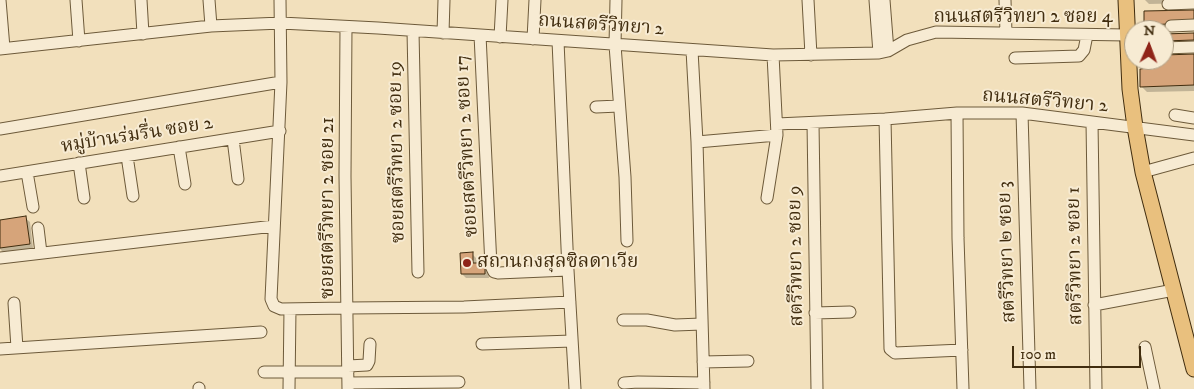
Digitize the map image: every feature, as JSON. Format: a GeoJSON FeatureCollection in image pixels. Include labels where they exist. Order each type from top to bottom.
{"type":"FeatureCollection","features":[{"type":"Feature","properties":{"kind":"main road"},"geometry":{"type":"LineString","coordinates":[[1126,0],[1127,20]]}},
{"type":"Feature","properties":{"kind":"main road"},"geometry":{"type":"LineString","coordinates":[[1131,70],[1135,127],[1143,172],[1191,347],[1194,369]]}},
{"type":"Feature","properties":{"kind":"street"},"geometry":{"type":"LineString","coordinates":[[0,0],[2,48]]}},
{"type":"Feature","properties":{"kind":"street"},"geometry":{"type":"LineString","coordinates":[[76,0],[79,41]]}},
{"type":"Feature","properties":{"kind":"street"},"geometry":{"type":"LineString","coordinates":[[141,0],[144,34]]}},
{"type":"Feature","properties":{"kind":"street"},"geometry":{"type":"LineString","coordinates":[[209,0],[211,26]]}},
{"type":"Feature","properties":{"kind":"street"},"geometry":{"type":"LineString","coordinates":[[280,0],[280,131],[271,299],[274,306],[290,309],[570,302]]}},
{"type":"Feature","properties":{"kind":"street"},"geometry":{"type":"LineString","coordinates":[[443,33],[444,0]]}},
{"type":"Feature","properties":{"kind":"street"},"geometry":{"type":"LineString","coordinates":[[500,37],[502,0]]}},
{"type":"Feature","properties":{"kind":"street"},"geometry":{"type":"LineString","coordinates":[[533,39],[535,0]]}},
{"type":"Feature","properties":{"kind":"street"},"geometry":{"type":"LineString","coordinates":[[616,0],[615,45],[625,177],[627,241]]}},
{"type":"Feature","properties":{"kind":"street"},"geometry":{"type":"LineString","coordinates":[[808,0],[811,55]]}},
{"type":"Feature","properties":{"kind":"street"},"geometry":{"type":"LineString","coordinates":[[875,0],[884,52]]}},
{"type":"Feature","properties":{"kind":"street"},"geometry":{"type":"LineString","coordinates":[[884,0],[884,52]]}},
{"type":"Feature","properties":{"kind":"street"},"geometry":{"type":"LineString","coordinates":[[1005,0],[1006,33]]}},
{"type":"Feature","properties":{"kind":"street"},"geometry":{"type":"LineString","coordinates":[[1168,4],[1194,3]]}},
{"type":"Feature","properties":{"kind":"street","name":"ถนนสตรีวิทยา 2"},"geometry":{"type":"LineString","coordinates":[[2,48],[211,26],[281,23],[773,55]]}},
{"type":"Feature","properties":{"kind":"street"},"geometry":{"type":"LineString","coordinates":[[1174,26],[1194,25]]}},
{"type":"Feature","properties":{"kind":"street","name":"ซอยสตรีวิทยา 2 ซอย 21"},"geometry":{"type":"LineString","coordinates":[[346,27],[348,378]]}},
{"type":"Feature","properties":{"kind":"street","name":"ซอยสตรีวิทยา 2 ซอย 19"},"geometry":{"type":"LineString","coordinates":[[413,31],[418,272]]}},
{"type":"Feature","properties":{"kind":"street","name":"ถนนสตรีวิทยา 2 ซอย 4"},"geometry":{"type":"LineString","coordinates":[[773,55],[884,52],[907,40],[936,32],[1086,35],[1124,44]]}},
{"type":"Feature","properties":{"kind":"street","name":"ซอยสตรีวิทยา 2 ซอย 17"},"geometry":{"type":"LineString","coordinates":[[480,35],[491,266],[494,272],[498,273],[568,270]]}},
{"type":"Feature","properties":{"kind":"street"},"geometry":{"type":"LineString","coordinates":[[1015,58],[1079,56],[1084,50],[1086,35]]}},
{"type":"Feature","properties":{"kind":"street"},"geometry":{"type":"LineString","coordinates":[[558,41],[575,389]]}},
{"type":"Feature","properties":{"kind":"street"},"geometry":{"type":"LineString","coordinates":[[1174,48],[1194,47]]}},
{"type":"Feature","properties":{"kind":"street"},"geometry":{"type":"LineString","coordinates":[[624,383],[638,382],[704,386],[697,142],[692,50]]}},
{"type":"Feature","properties":{"kind":"street"},"geometry":{"type":"LineString","coordinates":[[767,198],[777,129],[773,55]]}},
{"type":"Feature","properties":{"kind":"street"},"geometry":{"type":"LineString","coordinates":[[0,129],[281,82]]}},
{"type":"Feature","properties":{"kind":"street"},"geometry":{"type":"LineString","coordinates":[[596,107],[619,106]]}},
{"type":"Feature","properties":{"kind":"street"},"geometry":{"type":"LineString","coordinates":[[957,113],[963,389]]}},
{"type":"Feature","properties":{"kind":"street","name":"ถนนสตรีวิทยา 2"},"geometry":{"type":"LineString","coordinates":[[697,142],[813,123],[957,113],[1022,113],[1194,135]]}},
{"type":"Feature","properties":{"kind":"street","name":"สตรีวิทยา ๒ ซอย 3"},"geometry":{"type":"LineString","coordinates":[[1022,113],[1030,389]]}},
{"type":"Feature","properties":{"kind":"street"},"geometry":{"type":"LineString","coordinates":[[1175,115],[1194,118]]}},
{"type":"Feature","properties":{"kind":"street"},"geometry":{"type":"LineString","coordinates":[[884,119],[890,349],[895,353],[962,350]]}},
{"type":"Feature","properties":{"kind":"street","name":"สตรีวิทยา 2 ซอย 1"},"geometry":{"type":"LineString","coordinates":[[1092,122],[1096,389]]}},
{"type":"Feature","properties":{"kind":"street","name":"สตรีวิทยา 2 ซอย 9"},"geometry":{"type":"LineString","coordinates":[[813,123],[817,389]]}},
{"type":"Feature","properties":{"kind":"street","name":"หมู่บ้านร่มรื่น ซอย 2"},"geometry":{"type":"LineString","coordinates":[[0,176],[280,131]]}},
{"type":"Feature","properties":{"kind":"street"},"geometry":{"type":"LineString","coordinates":[[233,139],[238,179]]}},
{"type":"Feature","properties":{"kind":"street"},"geometry":{"type":"LineString","coordinates":[[179,147],[186,184]]}},
{"type":"Feature","properties":{"kind":"street"},"geometry":{"type":"LineString","coordinates":[[127,156],[133,196]]}},
{"type":"Feature","properties":{"kind":"street"},"geometry":{"type":"LineString","coordinates":[[1143,172],[1194,158]]}},
{"type":"Feature","properties":{"kind":"street"},"geometry":{"type":"LineString","coordinates":[[79,163],[84,198]]}},
{"type":"Feature","properties":{"kind":"street"},"geometry":{"type":"LineString","coordinates":[[27,172],[33,207]]}},
{"type":"Feature","properties":{"kind":"street"},"geometry":{"type":"LineString","coordinates":[[0,258],[274,226]]}},
{"type":"Feature","properties":{"kind":"street"},"geometry":{"type":"LineString","coordinates":[[38,228],[41,253]]}},
{"type":"Feature","properties":{"kind":"street"},"geometry":{"type":"LineString","coordinates":[[1094,305],[1174,290]]}},
{"type":"Feature","properties":{"kind":"street"},"geometry":{"type":"LineString","coordinates":[[14,304],[17,348]]}},
{"type":"Feature","properties":{"kind":"street"},"geometry":{"type":"LineString","coordinates":[[288,389],[290,309]]}},
{"type":"Feature","properties":{"kind":"street"},"geometry":{"type":"LineString","coordinates":[[815,313],[850,312]]}},
{"type":"Feature","properties":{"kind":"street"},"geometry":{"type":"LineString","coordinates":[[623,320],[647,320],[674,325],[702,324]]}},
{"type":"Feature","properties":{"kind":"street"},"geometry":{"type":"LineString","coordinates":[[0,349],[261,332]]}},
{"type":"Feature","properties":{"kind":"street"},"geometry":{"type":"LineString","coordinates":[[482,344],[572,341]]}},
{"type":"Feature","properties":{"kind":"street"},"geometry":{"type":"LineString","coordinates":[[348,378],[367,365],[370,344]]}},
{"type":"Feature","properties":{"kind":"street"},"geometry":{"type":"LineString","coordinates":[[1145,347],[1154,389]]}},
{"type":"Feature","properties":{"kind":"street"},"geometry":{"type":"LineString","coordinates":[[703,362],[748,361]]}},
{"type":"Feature","properties":{"kind":"street"},"geometry":{"type":"LineString","coordinates":[[264,372],[289,372],[348,378],[366,386],[459,382]]}},
{"type":"Feature","properties":{"kind":"building"},"geometry":{"type":"Polygon","coordinates":[[[1194,10],[1194,23],[1174,24],[1174,20],[1144,20],[1144,11],[1194,10]]]}},
{"type":"Feature","properties":{"kind":"building"},"geometry":{"type":"Polygon","coordinates":[[[1194,33],[1194,40],[1174,41],[1174,34],[1194,33]]]}},
{"type":"Feature","properties":{"kind":"building"},"geometry":{"type":"Polygon","coordinates":[[[1194,54],[1194,85],[1140,87],[1140,70],[1174,70],[1174,55],[1194,54]]]}},
{"type":"Feature","properties":{"kind":"building"},"geometry":{"type":"Polygon","coordinates":[[[26,216],[30,244],[0,248],[0,220],[26,216]]]}},
{"type":"Feature","properties":{"kind":"building","name":"สถานกงสุลซิลดาเวีย"},"geometry":{"type":"Polygon","coordinates":[[[473,252],[473,263],[485,263],[485,274],[461,274],[460,253],[473,252]]]}},
{"type":"Feature","properties":{"kind":"place","name":"สถานกงสุลซิลดาเวีย"},"geometry":{"type":"Point","coordinates":[467,263]}}]}
